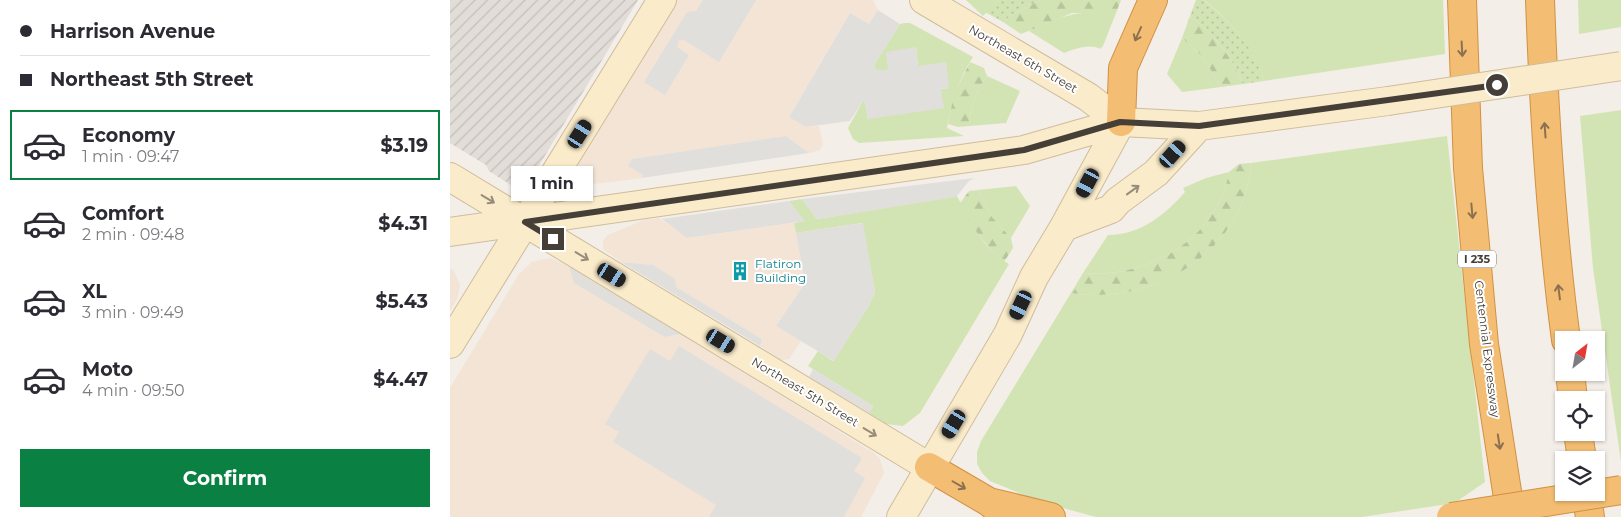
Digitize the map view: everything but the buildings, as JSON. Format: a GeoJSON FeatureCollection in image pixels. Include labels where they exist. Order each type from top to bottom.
{"type":"FeatureCollection","features":[{"type":"Feature","properties":{"kind":"highway"},"geometry":{"type":"LineString","coordinates":[[1120,122],[1123,68],[1153,0]]}},
{"type":"Feature","properties":{"kind":"highway","name":"Centennial Expressway"},"geometry":{"type":"LineString","coordinates":[[1462,0],[1468,168],[1484,344],[1511,517]]}},
{"type":"Feature","properties":{"kind":"highway"},"geometry":{"type":"LineString","coordinates":[[1540,0],[1544,126],[1554,250],[1565,331]]}},
{"type":"Feature","properties":{"kind":"highway"},"geometry":{"type":"LineString","coordinates":[[929,467],[998,510],[1051,517]]}},
{"type":"Feature","properties":{"kind":"highway"},"geometry":{"type":"LineString","coordinates":[[1451,517],[1621,490]]}},
{"type":"Feature","properties":{"kind":"highway"},"geometry":{"type":"LineString","coordinates":[[1587,501],[1590,517]]}},
{"type":"Feature","properties":{"kind":"main road"},"geometry":{"type":"LineString","coordinates":[[450,344],[662,0]]}},
{"type":"Feature","properties":{"kind":"main road","name":"Northeast 6th Street"},"geometry":{"type":"LineString","coordinates":[[924,0],[1088,97],[1120,122]]}},
{"type":"Feature","properties":{"kind":"main road"},"geometry":{"type":"LineString","coordinates":[[450,232],[1024,150],[1120,122],[1199,126],[1388,101],[1621,66]]}},
{"type":"Feature","properties":{"kind":"main road"},"geometry":{"type":"LineString","coordinates":[[901,517],[1008,334],[1034,277],[1064,228],[1120,122]]}},
{"type":"Feature","properties":{"kind":"main road"},"geometry":{"type":"LineString","coordinates":[[1064,228],[1111,209],[1118,201],[1156,174],[1199,126]]}},
{"type":"Feature","properties":{"kind":"main road","name":"Northeast 5th Street"},"geometry":{"type":"LineString","coordinates":[[450,177],[929,467]]}},
{"type":"Feature","properties":{"kind":"shaded area"},"geometry":{"type":"Polygon","coordinates":[[[450,0],[638,0],[528,184],[523,188],[516,188],[509,184],[489,171],[486,165],[450,143],[450,0]]]}},
{"type":"Feature","properties":{"kind":"shaded area"},"geometry":{"type":"Polygon","coordinates":[[[674,0],[873,0],[878,10],[869,24],[850,13],[789,116],[806,127],[819,126],[823,144],[820,150],[809,153],[786,136],[633,159],[644,175],[642,178],[594,184],[580,176],[578,162],[674,0]]]}},
{"type":"Feature","properties":{"kind":"shaded area"},"geometry":{"type":"Polygon","coordinates":[[[703,0],[756,0],[719,62],[684,40],[679,40],[677,47],[689,55],[665,95],[644,82],[687,12],[696,11],[703,0]]]}},
{"type":"Feature","properties":{"kind":"shaded area"},"geometry":{"type":"Polygon","coordinates":[[[878,10],[900,24],[874,65],[876,70],[888,70],[886,52],[916,47],[918,66],[946,62],[949,88],[941,89],[944,108],[868,119],[865,102],[863,101],[850,121],[806,127],[789,117],[850,13],[869,24],[878,10]]]}},
{"type":"Feature","properties":{"kind":"shaded area"},"geometry":{"type":"Polygon","coordinates":[[[786,136],[809,153],[642,178],[643,175],[628,166],[632,159],[786,136]]]}},
{"type":"Feature","properties":{"kind":"shaded area"},"geometry":{"type":"Polygon","coordinates":[[[974,178],[969,181],[956,197],[817,219],[802,199],[974,178]]]}},
{"type":"Feature","properties":{"kind":"shaded area"},"geometry":{"type":"Polygon","coordinates":[[[789,201],[805,221],[687,238],[662,219],[789,201]]]}},
{"type":"Feature","properties":{"kind":"shaded area"},"geometry":{"type":"Polygon","coordinates":[[[659,218],[688,238],[794,223],[805,283],[776,326],[801,341],[789,359],[781,360],[760,346],[762,339],[676,287],[653,265],[621,262],[603,249],[603,241],[608,235],[644,220],[659,218]]]}},
{"type":"Feature","properties":{"kind":"shaded area"},"geometry":{"type":"Polygon","coordinates":[[[863,223],[875,292],[868,307],[834,361],[776,326],[805,283],[796,233],[863,223]]]}},
{"type":"Feature","properties":{"kind":"shaded area"},"geometry":{"type":"Polygon","coordinates":[[[550,258],[569,266],[665,337],[681,334],[874,453],[880,459],[884,473],[861,517],[450,517],[450,388],[519,274],[532,262],[550,258]]]}},
{"type":"Feature","properties":{"kind":"shaded area"},"geometry":{"type":"Polygon","coordinates":[[[621,262],[653,265],[675,279],[676,287],[762,339],[760,346],[621,262]]]}},
{"type":"Feature","properties":{"kind":"shaded area"},"geometry":{"type":"Polygon","coordinates":[[[569,266],[681,334],[665,337],[574,283],[569,266]]]}},
{"type":"Feature","properties":{"kind":"shaded area"},"geometry":{"type":"Polygon","coordinates":[[[450,268],[454,271],[460,285],[457,299],[450,311],[450,268]]]}},
{"type":"Feature","properties":{"kind":"shaded area"},"geometry":{"type":"Polygon","coordinates":[[[679,346],[862,458],[854,471],[865,478],[844,517],[709,517],[716,505],[613,442],[619,432],[605,424],[650,349],[670,361],[679,346]]]}},
{"type":"Feature","properties":{"kind":"shaded area"},"geometry":{"type":"Polygon","coordinates":[[[813,369],[873,406],[869,413],[809,377],[813,369]]]}},
{"type":"Feature","properties":{"kind":"green space"},"geometry":{"type":"Polygon","coordinates":[[[966,0],[998,0],[983,16],[966,0]]]}},
{"type":"Feature","properties":{"kind":"green space"},"geometry":{"type":"Polygon","coordinates":[[[998,0],[1040,0],[1010,16],[1003,22],[985,12],[998,0]]]}},
{"type":"Feature","properties":{"kind":"green space"},"geometry":{"type":"Polygon","coordinates":[[[1040,0],[1121,0],[1116,13],[1072,13],[1021,34],[1003,22],[1010,16],[1040,0]]]}},
{"type":"Feature","properties":{"kind":"green space"},"geometry":{"type":"Polygon","coordinates":[[[1196,0],[1204,0],[1234,28],[1249,48],[1264,81],[1243,84],[1228,55],[1221,46],[1207,30],[1190,16],[1196,0]]]}},
{"type":"Feature","properties":{"kind":"green space"},"geometry":{"type":"Polygon","coordinates":[[[1204,0],[1443,0],[1445,54],[1264,81],[1248,46],[1223,16],[1204,0]]]}},
{"type":"Feature","properties":{"kind":"green space"},"geometry":{"type":"Polygon","coordinates":[[[1578,0],[1621,0],[1621,27],[1579,34],[1578,0]]]}},
{"type":"Feature","properties":{"kind":"green space"},"geometry":{"type":"Polygon","coordinates":[[[1103,11],[1116,13],[1103,46],[1100,49],[1096,47],[1077,48],[1064,53],[1029,31],[1065,16],[1103,11]]]}},
{"type":"Feature","properties":{"kind":"green space"},"geometry":{"type":"Polygon","coordinates":[[[1190,16],[1207,30],[1221,46],[1239,74],[1243,84],[1221,87],[1203,57],[1182,38],[1190,16]]]}},
{"type":"Feature","properties":{"kind":"green space"},"geometry":{"type":"Polygon","coordinates":[[[910,23],[973,57],[956,91],[947,128],[964,136],[859,143],[853,139],[848,128],[863,101],[865,102],[868,119],[941,89],[949,88],[918,66],[916,47],[888,70],[876,70],[874,65],[900,24],[910,23]]]}},
{"type":"Feature","properties":{"kind":"green space"},"geometry":{"type":"Polygon","coordinates":[[[1182,38],[1203,57],[1221,87],[1182,92],[1167,74],[1182,38]]]}},
{"type":"Feature","properties":{"kind":"green space"},"geometry":{"type":"Polygon","coordinates":[[[970,62],[984,68],[987,76],[974,99],[969,126],[958,127],[948,124],[954,94],[970,62]]]}},
{"type":"Feature","properties":{"kind":"green space"},"geometry":{"type":"Polygon","coordinates":[[[987,76],[1020,91],[1006,123],[969,126],[974,99],[987,76]]]}},
{"type":"Feature","properties":{"kind":"green space"},"geometry":{"type":"Polygon","coordinates":[[[1621,110],[1621,462],[1605,351],[1605,331],[1602,331],[1593,268],[1580,116],[1621,110]]]}},
{"type":"Feature","properties":{"kind":"green space"},"geometry":{"type":"Polygon","coordinates":[[[1447,136],[1485,482],[1459,500],[1448,504],[1362,517],[1096,517],[1041,502],[990,481],[982,473],[977,464],[977,452],[981,441],[1071,293],[1102,295],[1133,291],[1163,281],[1190,266],[1213,246],[1232,222],[1245,194],[1251,163],[1447,136]]]}},
{"type":"Feature","properties":{"kind":"green space"},"geometry":{"type":"Polygon","coordinates":[[[1251,163],[1245,194],[1232,222],[1214,246],[1190,266],[1163,281],[1134,291],[1103,295],[1071,293],[1083,273],[1107,273],[1132,269],[1155,261],[1176,250],[1195,235],[1210,217],[1222,196],[1229,172],[1239,164],[1251,163]]]}},
{"type":"Feature","properties":{"kind":"green space"},"geometry":{"type":"Polygon","coordinates":[[[1229,172],[1222,196],[1210,217],[1195,235],[1176,250],[1155,261],[1132,269],[1107,273],[1083,273],[1108,235],[1131,232],[1151,222],[1185,192],[1183,188],[1206,178],[1229,172]]]}},
{"type":"Feature","properties":{"kind":"green space"},"geometry":{"type":"Polygon","coordinates":[[[1016,186],[1030,206],[1011,238],[992,217],[978,190],[1016,186]]]}},
{"type":"Feature","properties":{"kind":"green space"},"geometry":{"type":"Polygon","coordinates":[[[978,190],[992,217],[1011,238],[1013,248],[1004,262],[979,235],[960,203],[969,191],[978,190]]]}},
{"type":"Feature","properties":{"kind":"green space"},"geometry":{"type":"Polygon","coordinates":[[[957,196],[978,234],[992,251],[1009,264],[920,413],[903,426],[886,424],[869,413],[873,406],[808,366],[818,351],[833,361],[868,307],[875,292],[862,223],[796,233],[794,223],[804,221],[789,201],[802,199],[817,219],[957,196]]]}},
{"type":"Feature","properties":{"kind":"place","name":"Flatiron Building"},"geometry":{"type":"Point","coordinates":[740,271]}},
{"type":"Feature","properties":{"kind":"route"},"geometry":{"type":"LineString","coordinates":[[553,239],[525,222],[1024,150],[1120,122],[1199,126],[1497,85]]}}]}
